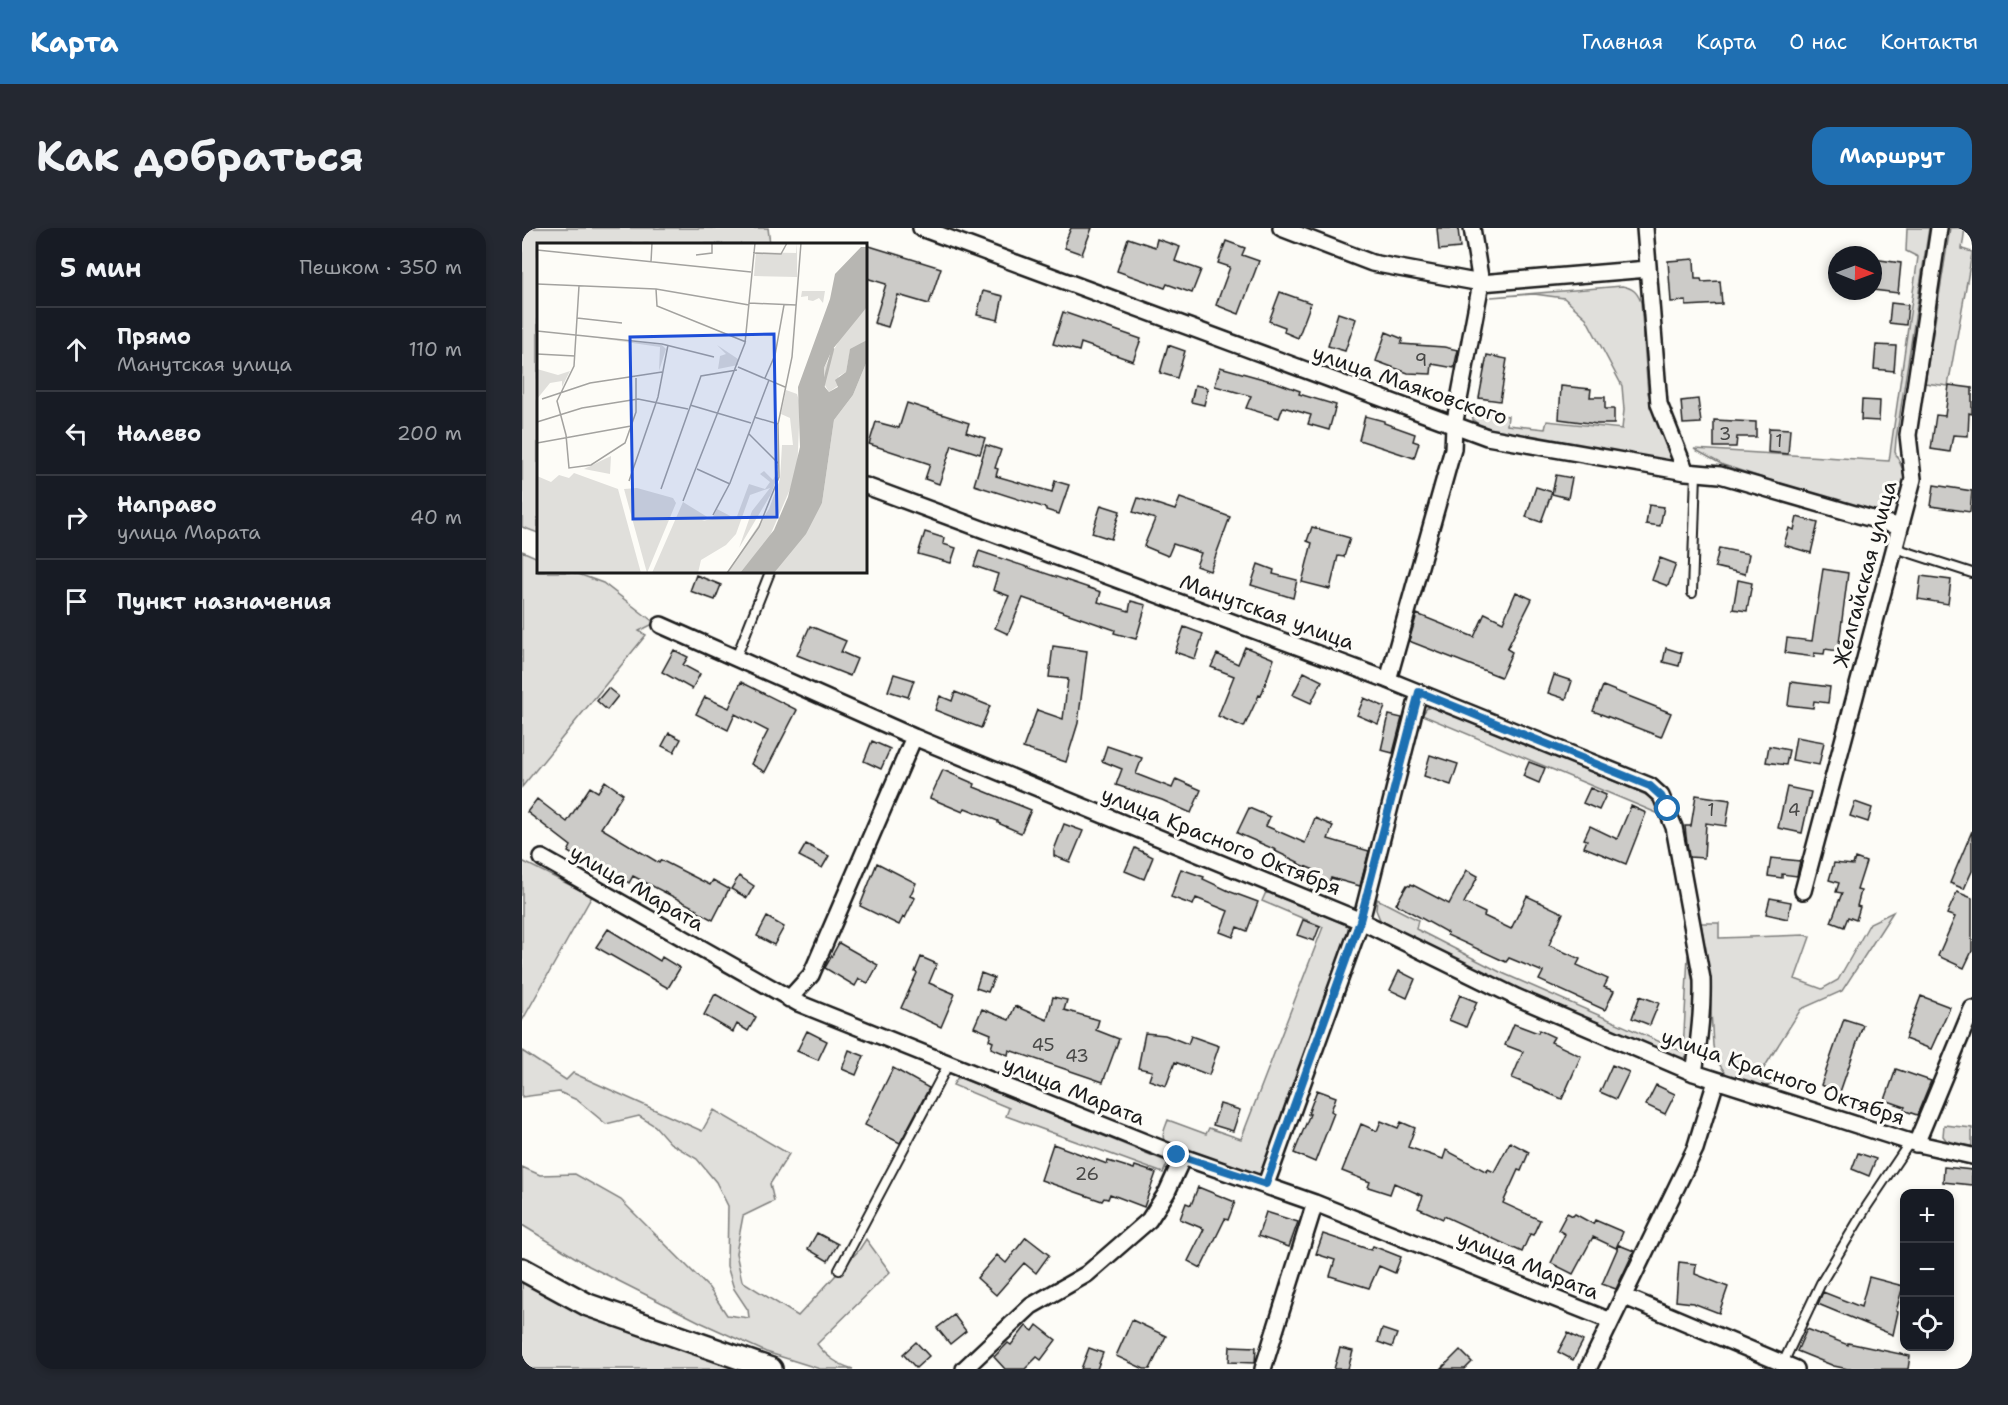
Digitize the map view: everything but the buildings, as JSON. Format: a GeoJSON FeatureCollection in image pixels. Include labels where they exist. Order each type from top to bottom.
{"type":"FeatureCollection","features":[{"type":"Feature","properties":{"kind":"main road"},"geometry":{"type":"LineString","coordinates":[[522,1269],[588,1305],[771,1369]]}},
{"type":"Feature","properties":{"kind":"street","name":"улица Маяковского"},"geometry":{"type":"LineString","coordinates":[[921,228],[1487,437],[1691,473],[1720,475],[1900,527]]}},
{"type":"Feature","properties":{"kind":"street"},"geometry":{"type":"LineString","coordinates":[[1281,228],[1372,263],[1481,283],[1648,269]]}},
{"type":"Feature","properties":{"kind":"street"},"geometry":{"type":"LineString","coordinates":[[1388,680],[1453,449],[1454,426],[1481,283],[1472,228]]}},
{"type":"Feature","properties":{"kind":"street"},"geometry":{"type":"LineString","coordinates":[[1645,228],[1659,404],[1691,473]]}},
{"type":"Feature","properties":{"kind":"street","name":"Желгайская улица"},"geometry":{"type":"LineString","coordinates":[[1803,891],[1913,479],[1908,435],[1939,228]]}},
{"type":"Feature","properties":{"kind":"street","name":"Манутская улица"},"geometry":{"type":"LineString","coordinates":[[867,486],[1388,680],[1650,786],[1661,796],[1674,827],[1702,979],[1700,1039],[1694,1073]]}},
{"type":"Feature","properties":{"kind":"street","name":"улица Красного Октября"},"geometry":{"type":"LineString","coordinates":[[661,625],[914,737],[1360,921],[1516,997],[1694,1073],[1913,1143],[1972,1156]]}},
{"type":"Feature","properties":{"kind":"street"},"geometry":{"type":"LineString","coordinates":[[1266,1184],[1360,921],[1419,692]]}},
{"type":"Feature","properties":{"kind":"street"},"geometry":{"type":"LineString","coordinates":[[789,999],[811,975],[914,737]]}},
{"type":"Feature","properties":{"kind":"street","name":"улица Марата"},"geometry":{"type":"LineString","coordinates":[[542,858],[789,999],[1183,1157],[1266,1184],[1611,1321]]}},
{"type":"Feature","properties":{"kind":"street"},"geometry":{"type":"LineString","coordinates":[[1913,1143],[1972,1009]]}},
{"type":"Feature","properties":{"kind":"street"},"geometry":{"type":"LineString","coordinates":[[1588,1369],[1695,1149],[1716,1081]]}},
{"type":"Feature","properties":{"kind":"street"},"geometry":{"type":"LineString","coordinates":[[964,1369],[1030,1306],[1087,1275],[1149,1220],[1167,1192],[1183,1157]]}},
{"type":"Feature","properties":{"kind":"street"},"geometry":{"type":"LineString","coordinates":[[1263,1369],[1315,1203]]}},
{"type":"Feature","properties":{"kind":"street","name":"улица Марата"},"geometry":{"type":"LineString","coordinates":[[1623,1296],[1790,1366]]}},
{"type":"Feature","properties":{"kind":"lane"},"geometry":{"type":"LineString","coordinates":[[1691,473],[1692,593]]}},
{"type":"Feature","properties":{"kind":"lane"},"geometry":{"type":"LineString","coordinates":[[1895,548],[1972,573]]}},
{"type":"Feature","properties":{"kind":"lane"},"geometry":{"type":"LineString","coordinates":[[736,658],[770,573]]}},
{"type":"Feature","properties":{"kind":"lane"},"geometry":{"type":"LineString","coordinates":[[839,1270],[949,1064]]}},
{"type":"Feature","properties":{"kind":"lane"},"geometry":{"type":"LineString","coordinates":[[1790,1366],[1821,1283],[1867,1206],[1913,1143]]}},
{"type":"Feature","properties":{"kind":"shaded area"},"geometry":{"type":"Polygon","coordinates":[[[522,228],[768,228],[770,243],[537,243],[537,533],[522,527],[522,228]]]}},
{"type":"Feature","properties":{"kind":"shaded area"},"geometry":{"type":"Polygon","coordinates":[[[1907,228],[1929,228],[1896,439],[1895,452],[1903,470],[1904,480],[1897,501],[1880,512],[1870,512],[1723,465],[1694,449],[1889,461],[1918,257],[1906,251],[1907,228]]]}},
{"type":"Feature","properties":{"kind":"shaded area"},"geometry":{"type":"Polygon","coordinates":[[[1950,228],[1965,228],[1962,249],[1972,254],[1948,386],[1925,383],[1950,228]]]}},
{"type":"Feature","properties":{"kind":"shaded area"},"geometry":{"type":"Polygon","coordinates":[[[1622,286],[1634,291],[1641,302],[1648,393],[1673,457],[1670,462],[1489,428],[1473,420],[1472,411],[1508,416],[1507,425],[1545,429],[1547,421],[1622,429],[1624,410],[1622,386],[1586,318],[1564,298],[1534,294],[1491,297],[1622,286]]]}},
{"type":"Feature","properties":{"kind":"shaded area"},"geometry":{"type":"Polygon","coordinates":[[[522,551],[537,558],[537,573],[576,573],[603,583],[655,623],[639,631],[646,635],[522,787],[522,551]]]}},
{"type":"Feature","properties":{"kind":"shaded area"},"geometry":{"type":"Polygon","coordinates":[[[1435,706],[1653,798],[1657,800],[1664,816],[1422,715],[1427,708],[1435,706]]]}},
{"type":"Feature","properties":{"kind":"shaded area"},"geometry":{"type":"Polygon","coordinates":[[[522,861],[592,896],[522,1021],[522,861]]]}},
{"type":"Feature","properties":{"kind":"shaded area"},"geometry":{"type":"Polygon","coordinates":[[[1266,892],[1347,925],[1350,932],[1265,1170],[1260,1175],[1255,1175],[1169,1147],[1164,1141],[1163,1134],[1168,1120],[1206,1134],[1209,1128],[1241,1139],[1323,927],[1262,901],[1266,892]]]}},
{"type":"Feature","properties":{"kind":"shaded area"},"geometry":{"type":"Polygon","coordinates":[[[1377,899],[1418,920],[1416,929],[1500,972],[1683,1052],[1688,955],[1695,993],[1690,1053],[1679,1060],[1577,1019],[1383,927],[1376,910],[1377,899]]]}},
{"type":"Feature","properties":{"kind":"shaded area"},"geometry":{"type":"Polygon","coordinates":[[[1893,912],[1842,991],[1801,1009],[1762,1071],[1781,1080],[1757,1090],[1730,1079],[1716,1060],[1713,1046],[1709,974],[1701,923],[1719,923],[1719,938],[1805,935],[1810,937],[1795,979],[1822,989],[1838,980],[1870,923],[1893,912]]]}},
{"type":"Feature","properties":{"kind":"shaded area"},"geometry":{"type":"Polygon","coordinates":[[[522,1051],[566,1080],[573,1073],[702,1131],[714,1110],[789,1154],[770,1184],[774,1201],[743,1216],[736,1253],[742,1281],[798,1316],[859,1250],[866,1239],[890,1272],[817,1344],[833,1360],[853,1369],[820,1369],[766,1352],[702,1323],[589,1266],[522,1225],[522,1167],[540,1175],[575,1174],[621,1200],[709,1288],[727,1315],[749,1318],[748,1310],[734,1289],[727,1266],[728,1206],[716,1182],[697,1159],[670,1143],[655,1126],[639,1116],[606,1124],[577,1100],[559,1092],[522,1097],[522,1051]]]}},
{"type":"Feature","properties":{"kind":"shaded area"},"geometry":{"type":"Polygon","coordinates":[[[958,1077],[1168,1162],[1163,1173],[1006,1116],[1009,1108],[953,1085],[958,1077]]]}},
{"type":"Feature","properties":{"kind":"shaded area"},"geometry":{"type":"Polygon","coordinates":[[[1944,1125],[1972,1128],[1972,1146],[1949,1144],[1943,1136],[1944,1125]]]}},
{"type":"Feature","properties":{"kind":"shaded area"},"geometry":{"type":"Polygon","coordinates":[[[522,1267],[701,1355],[739,1369],[522,1369],[522,1267]]]}},
{"type":"Feature","properties":{"kind":"route"},"geometry":{"type":"LineString","coordinates":[[1177,1155],[1266,1184],[1360,921],[1419,692],[1650,786],[1661,796],[1668,809]]}}]}
